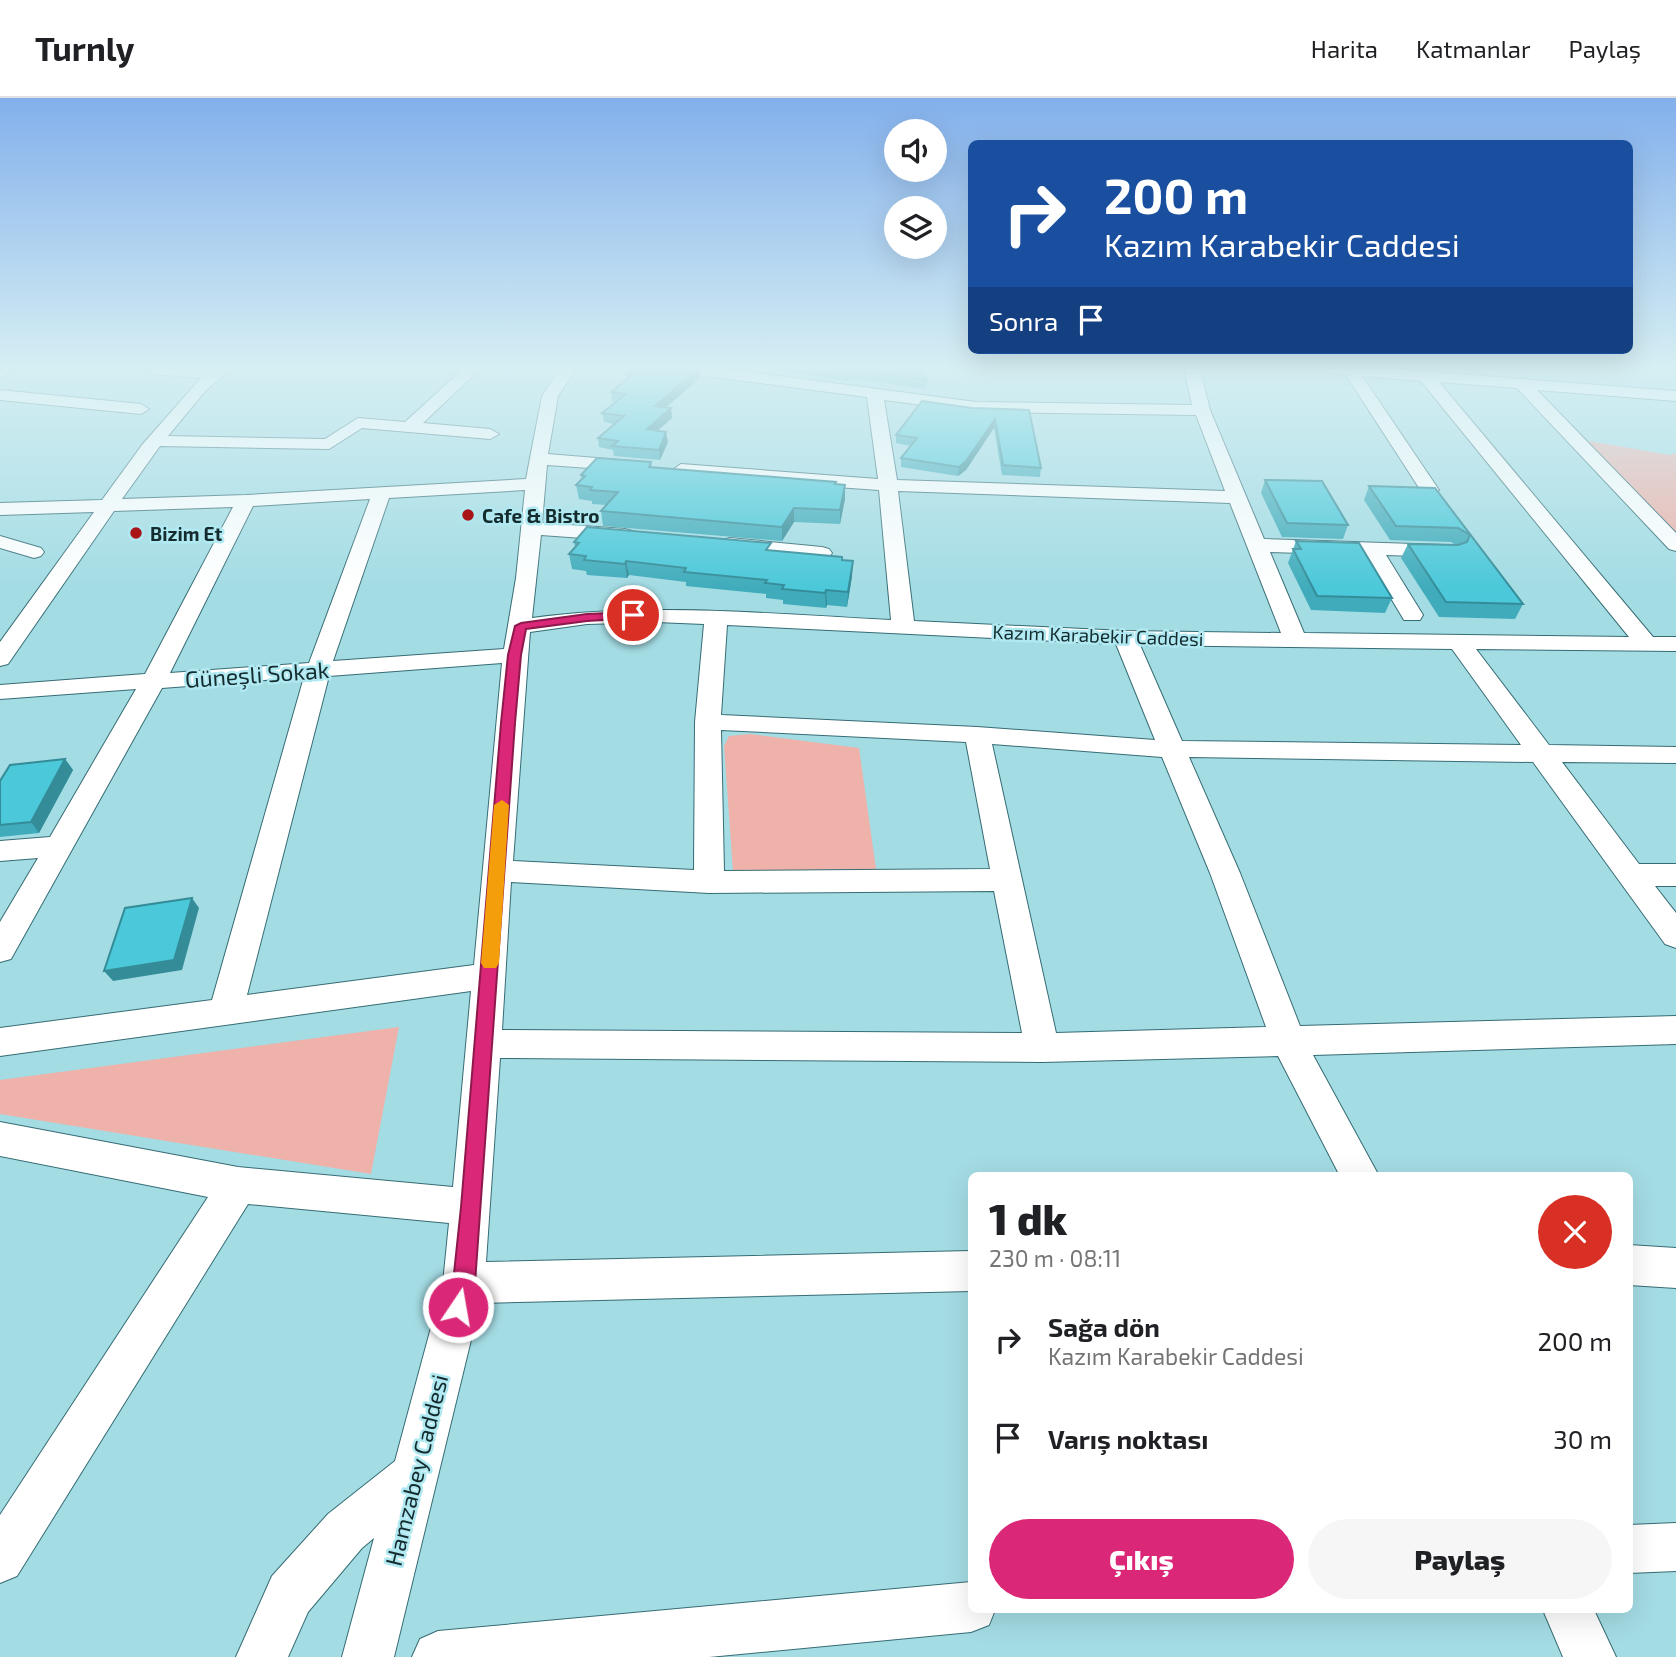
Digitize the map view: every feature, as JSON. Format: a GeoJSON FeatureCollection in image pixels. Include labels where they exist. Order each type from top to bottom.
{"type":"FeatureCollection","features":[{"type":"Feature","properties":{"kind":"street"},"geometry":{"type":"LineString","coordinates":[[0,659],[154,442]]}},
{"type":"Feature","properties":{"kind":"street"},"geometry":{"type":"LineString","coordinates":[[199,442],[329,444],[332,442]]}},
{"type":"Feature","properties":{"kind":"street","name":"Hamzabey Caddesi"},"geometry":{"type":"LineString","coordinates":[[368,1657],[464,1283],[518,641],[536,471],[542,442]]}},
{"type":"Feature","properties":{"kind":"street"},"geometry":{"type":"LineString","coordinates":[[882,442],[903,628]]}},
{"type":"Feature","properties":{"kind":"street"},"geometry":{"type":"LineString","coordinates":[[1214,442],[1295,640]]}},
{"type":"Feature","properties":{"kind":"street"},"geometry":{"type":"LineString","coordinates":[[1393,442],[1430,490]]}},
{"type":"Feature","properties":{"kind":"street"},"geometry":{"type":"LineString","coordinates":[[1480,442],[1647,644]]}},
{"type":"Feature","properties":{"kind":"street"},"geometry":{"type":"LineString","coordinates":[[1577,442],[1676,545]]}},
{"type":"Feature","properties":{"kind":"street"},"geometry":{"type":"LineString","coordinates":[[0,509],[381,495],[536,471],[652,467],[888,485],[1236,497]]}},
{"type":"Feature","properties":{"kind":"street"},"geometry":{"type":"LineString","coordinates":[[226,1010],[318,670],[381,495]]}},
{"type":"Feature","properties":{"kind":"street"},"geometry":{"type":"LineString","coordinates":[[0,950],[153,682],[246,501]]}},
{"type":"Feature","properties":{"kind":"street"},"geometry":{"type":"LineString","coordinates":[[531,528],[646,537]]}},
{"type":"Feature","properties":{"kind":"street"},"geometry":{"type":"LineString","coordinates":[[0,542],[34,552]]}},
{"type":"Feature","properties":{"kind":"street"},"geometry":{"type":"LineString","coordinates":[[714,543],[822,553]]}},
{"type":"Feature","properties":{"kind":"street"},"geometry":{"type":"LineString","coordinates":[[1256,545],[1451,551]]}},
{"type":"Feature","properties":{"kind":"street"},"geometry":{"type":"LineString","coordinates":[[1372,549],[1412,615]]}},
{"type":"Feature","properties":{"kind":"street","name":"Kazım Karabekir Caddesi"},"geometry":{"type":"LineString","coordinates":[[518,641],[587,617],[656,615],[1125,638],[1676,644]]}},
{"type":"Feature","properties":{"kind":"street"},"geometry":{"type":"LineString","coordinates":[[709,881],[708,722],[716,618]]}},
{"type":"Feature","properties":{"kind":"street"},"geometry":{"type":"LineString","coordinates":[[1125,638],[1225,873],[1289,1044],[1358,1172]]}},
{"type":"Feature","properties":{"kind":"street","name":"Güneşli Sokak"},"geometry":{"type":"LineString","coordinates":[[0,692],[318,670],[518,641]]}},
{"type":"Feature","properties":{"kind":"street"},"geometry":{"type":"LineString","coordinates":[[1459,642],[1676,936]]}},
{"type":"Feature","properties":{"kind":"street"},"geometry":{"type":"LineString","coordinates":[[708,722],[977,734],[1172,749],[1676,755]]}},
{"type":"Feature","properties":{"kind":"street"},"geometry":{"type":"LineString","coordinates":[[977,734],[1042,1048]]}},
{"type":"Feature","properties":{"kind":"street"},"geometry":{"type":"LineString","coordinates":[[0,851],[60,846]]}},
{"type":"Feature","properties":{"kind":"street"},"geometry":{"type":"LineString","coordinates":[[497,871],[709,881],[1006,880]]}},
{"type":"Feature","properties":{"kind":"street"},"geometry":{"type":"LineString","coordinates":[[1630,875],[1676,875]]}},
{"type":"Feature","properties":{"kind":"street"},"geometry":{"type":"LineString","coordinates":[[0,1042],[489,976]]}},
{"type":"Feature","properties":{"kind":"street"},"geometry":{"type":"LineString","coordinates":[[484,1044],[1042,1048],[1289,1044],[1676,1030]]}},
{"type":"Feature","properties":{"kind":"street"},"geometry":{"type":"LineString","coordinates":[[0,1139],[237,1185],[471,1207]]}},
{"type":"Feature","properties":{"kind":"street"},"geometry":{"type":"LineString","coordinates":[[0,1559],[237,1185]]}},
{"type":"Feature","properties":{"kind":"street"},"geometry":{"type":"LineString","coordinates":[[1633,1265],[1676,1268]]}},
{"type":"Feature","properties":{"kind":"street"},"geometry":{"type":"LineString","coordinates":[[464,1283],[968,1271]]}},
{"type":"Feature","properties":{"kind":"street"},"geometry":{"type":"LineString","coordinates":[[262,1657],[290,1594],[345,1531],[414,1476]]}},
{"type":"Feature","properties":{"kind":"street"},"geometry":{"type":"LineString","coordinates":[[1633,1549],[1676,1547]]}},
{"type":"Feature","properties":{"kind":"street"},"geometry":{"type":"LineString","coordinates":[[438,1657],[968,1607]]}},
{"type":"Feature","properties":{"kind":"street"},"geometry":{"type":"LineString","coordinates":[[1569,1613],[1590,1657]]}},
{"type":"Feature","properties":{"kind":"shaded area"},"geometry":{"type":"Polygon","coordinates":[[[1585,442],[1670,455],[1676,453],[1676,534],[1585,442]]]}},
{"type":"Feature","properties":{"kind":"shaded area"},"geometry":{"type":"Polygon","coordinates":[[[750,734],[859,748],[876,869],[733,871],[724,746],[729,736],[750,734]]]}},
{"type":"Feature","properties":{"kind":"shaded area"},"geometry":{"type":"Polygon","coordinates":[[[399,1027],[371,1174],[0,1114],[0,1080],[399,1027]]]}},
{"type":"Feature","properties":{"kind":"building"},"geometry":{"type":"Polygon","coordinates":[[[617,442],[662,442],[659,450],[612,446],[617,442]]]}},
{"type":"Feature","properties":{"kind":"building"},"geometry":{"type":"Polygon","coordinates":[[[914,442],[979,442],[959,467],[901,458],[914,442]]]}},
{"type":"Feature","properties":{"kind":"building"},"geometry":{"type":"Polygon","coordinates":[[[999,442],[1036,442],[1041,468],[1003,465],[999,442]]]}},
{"type":"Feature","properties":{"kind":"building"},"geometry":{"type":"Polygon","coordinates":[[[597,458],[651,462],[649,467],[836,482],[835,484],[845,485],[840,510],[794,508],[782,527],[601,511],[618,492],[590,490],[592,487],[576,485],[585,476],[581,475],[597,458]]]}},
{"type":"Feature","properties":{"kind":"building"},"geometry":{"type":"Polygon","coordinates":[[[1265,480],[1322,481],[1348,525],[1287,523],[1265,480]]]}},
{"type":"Feature","properties":{"kind":"building"},"geometry":{"type":"Polygon","coordinates":[[[1369,486],[1435,488],[1523,604],[1446,602],[1408,544],[1458,545],[1467,542],[1470,535],[1458,528],[1396,526],[1369,486]]]}},
{"type":"Feature","properties":{"kind":"building"},"geometry":{"type":"Polygon","coordinates":[[[587,527],[771,543],[766,550],[842,557],[842,560],[853,561],[848,592],[782,589],[784,585],[765,583],[767,580],[684,572],[686,568],[626,561],[625,564],[584,560],[586,556],[569,554],[579,543],[574,542],[587,527]]]}},
{"type":"Feature","properties":{"kind":"building"},"geometry":{"type":"Polygon","coordinates":[[[1296,541],[1359,543],[1392,598],[1317,596],[1293,549],[1301,549],[1296,541]]]}},
{"type":"Feature","properties":{"kind":"building"},"geometry":{"type":"Polygon","coordinates":[[[65,759],[31,822],[0,825],[0,781],[10,765],[65,759]]]}},
{"type":"Feature","properties":{"kind":"building"},"geometry":{"type":"Polygon","coordinates":[[[192,898],[174,960],[104,971],[125,908],[192,898]]]}},
{"type":"Feature","properties":{"kind":"slow traffic"},"geometry":{"type":"LineString","coordinates":[[490,963],[502,805]]}},
{"type":"Feature","properties":{"kind":"place","name":"Cafe & Bistro"},"geometry":{"type":"Point","coordinates":[468,515]}},
{"type":"Feature","properties":{"kind":"place","name":"Bizim Et"},"geometry":{"type":"Point","coordinates":[136,533]}},
{"type":"Feature","properties":{"kind":"route"},"geometry":{"type":"LineString","coordinates":[[458,1307],[464,1283],[471,1207],[508,723],[521,626],[587,617],[633,615]]}}]}
